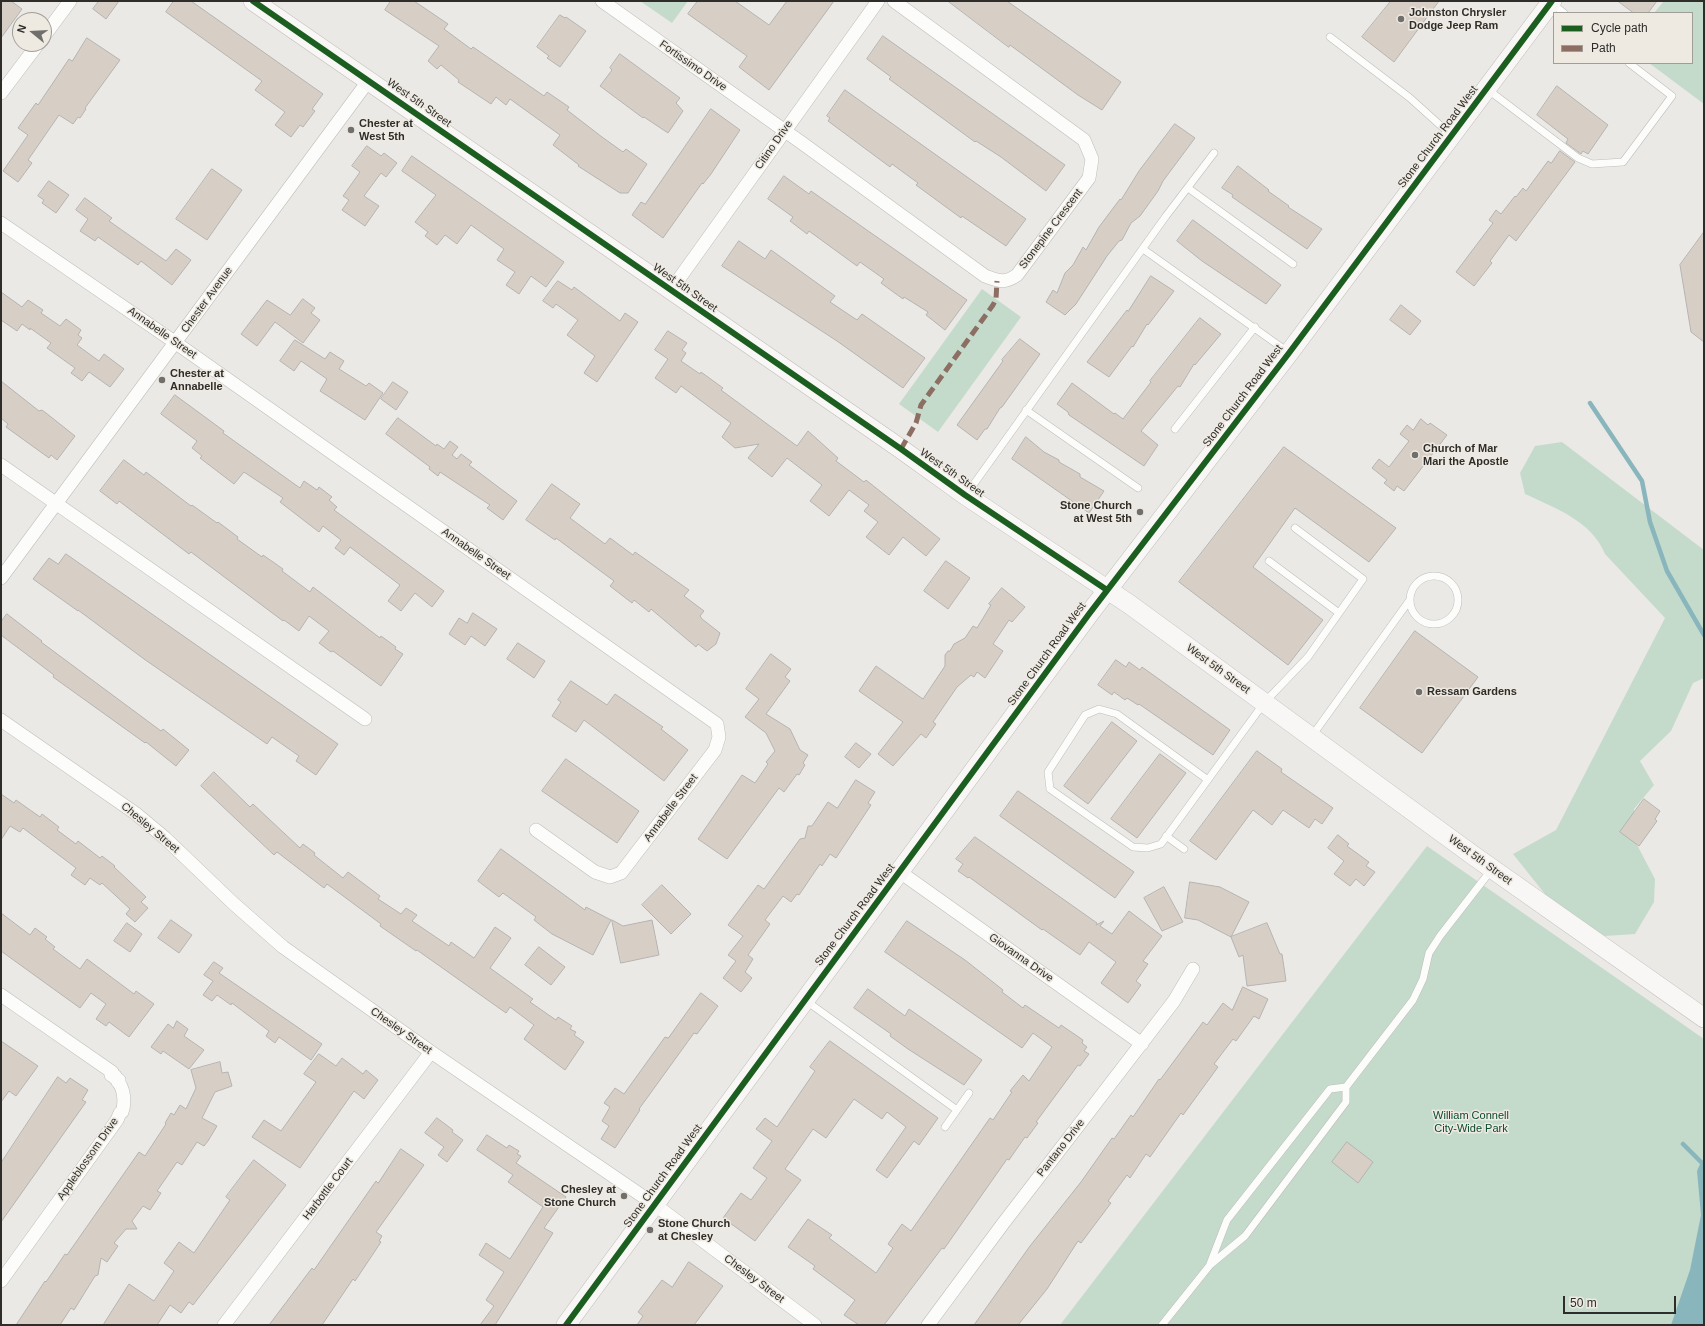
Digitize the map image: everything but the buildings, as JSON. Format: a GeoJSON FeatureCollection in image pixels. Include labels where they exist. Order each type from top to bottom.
{"type":"FeatureCollection","features":[{"type":"Feature","properties":{"kind":"street"},"geometry":{"type":"LineString","coordinates":[[52,25],[70,1]]}},
{"type":"Feature","properties":{"kind":"street","name":"West 5th Street"},"geometry":{"type":"LineString","coordinates":[[253,1],[369,80],[965,495],[1129,604],[1492,869],[1704,1018]]}},
{"type":"Feature","properties":{"kind":"street","name":"Fortissimo Drive"},"geometry":{"type":"LineString","coordinates":[[602,1],[784,131]]}},
{"type":"Feature","properties":{"kind":"street","name":"Citino Drive"},"geometry":{"type":"LineString","coordinates":[[671,290],[878,1]]}},
{"type":"Feature","properties":{"kind":"street","name":"Stonepine Crescent"},"geometry":{"type":"LineString","coordinates":[[784,131],[985,276],[997,281],[1008,281],[1017,275],[1089,178],[1092,159],[1084,140],[894,1]]}},
{"type":"Feature","properties":{"kind":"street","name":"Stone Church Road West"},"geometry":{"type":"LineString","coordinates":[[566,1325],[1107,590],[1289,353],[1487,89],[1555,6]]}},
{"type":"Feature","properties":{"kind":"street"},"geometry":{"type":"LineString","coordinates":[[1,93],[32,52]]}},
{"type":"Feature","properties":{"kind":"street","name":"Chester Avenue"},"geometry":{"type":"LineString","coordinates":[[1,578],[369,80]]}},
{"type":"Feature","properties":{"kind":"street","name":"Annabelle Street"},"geometry":{"type":"LineString","coordinates":[[1,223],[176,343],[717,724],[720,737],[715,750],[621,873],[610,877],[595,872],[536,830]]}},
{"type":"Feature","properties":{"kind":"street"},"geometry":{"type":"LineString","coordinates":[[1,465],[365,720]]}},
{"type":"Feature","properties":{"kind":"street","name":"Chesley Street"},"geometry":{"type":"LineString","coordinates":[[1,720],[136,813],[165,838],[250,919],[283,947],[431,1052],[654,1204],[815,1325]]}},
{"type":"Feature","properties":{"kind":"street","name":"Giovanna Drive"},"geometry":{"type":"LineString","coordinates":[[900,872],[1142,1044]]}},
{"type":"Feature","properties":{"kind":"street","name":"Pantano Drive"},"geometry":{"type":"LineString","coordinates":[[928,1325],[1177,997],[1193,969]]}},
{"type":"Feature","properties":{"kind":"street","name":"Appleblossom Drive"},"geometry":{"type":"LineString","coordinates":[[1,995],[112,1072],[111,1075],[115,1076],[115,1078],[119,1080],[118,1082],[122,1085],[124,1093],[122,1112],[117,1120],[1,1281]]}},
{"type":"Feature","properties":{"kind":"street","name":"Harbottle Court"},"geometry":{"type":"LineString","coordinates":[[224,1325],[431,1052]]}},
{"type":"Feature","properties":{"kind":"lane"},"geometry":{"type":"LineString","coordinates":[[1330,37],[1396,86],[1452,135]]}},
{"type":"Feature","properties":{"kind":"lane"},"geometry":{"type":"LineString","coordinates":[[1487,89],[1578,158],[1592,164],[1623,162],[1672,96],[1630,64]]}},
{"type":"Feature","properties":{"kind":"lane"},"geometry":{"type":"LineString","coordinates":[[965,495],[1143,249],[1214,154]]}},
{"type":"Feature","properties":{"kind":"lane"},"geometry":{"type":"LineString","coordinates":[[1188,188],[1293,264]]}},
{"type":"Feature","properties":{"kind":"lane"},"geometry":{"type":"LineString","coordinates":[[1143,249],[1255,327],[1289,353]]}},
{"type":"Feature","properties":{"kind":"lane"},"geometry":{"type":"LineString","coordinates":[[1175,429],[1255,327]]}},
{"type":"Feature","properties":{"kind":"lane"},"geometry":{"type":"LineString","coordinates":[[1026,410],[1138,488]]}},
{"type":"Feature","properties":{"kind":"lane"},"geometry":{"type":"LineString","coordinates":[[1208,780],[1116,714],[1099,709],[1085,715],[1048,772],[1050,789],[1133,847],[1148,848],[1161,844],[1166,836],[1208,780],[1264,703],[1308,657],[1364,579],[1295,528]]}},
{"type":"Feature","properties":{"kind":"lane"},"geometry":{"type":"LineString","coordinates":[[1269,561],[1339,613]]}},
{"type":"Feature","properties":{"kind":"lane"},"geometry":{"type":"LineString","coordinates":[[1311,736],[1410,602],[1413,587],[1418,581],[1433,576],[1448,580],[1457,594],[1458,602],[1452,617],[1442,623],[1430,625],[1416,617],[1411,610],[1410,602]]}},
{"type":"Feature","properties":{"kind":"lane"},"geometry":{"type":"LineString","coordinates":[[1166,836],[1184,849]]}},
{"type":"Feature","properties":{"kind":"lane"},"geometry":{"type":"LineString","coordinates":[[1162,1325],[1210,1265],[1245,1236],[1250,1230],[1346,1102],[1346,1087],[1413,1000],[1422,979],[1429,953],[1440,936],[1492,869]]}},
{"type":"Feature","properties":{"kind":"lane"},"geometry":{"type":"LineString","coordinates":[[805,1000],[957,1110]]}},
{"type":"Feature","properties":{"kind":"lane"},"geometry":{"type":"LineString","coordinates":[[1210,1265],[1227,1220],[1330,1089],[1346,1087]]}},
{"type":"Feature","properties":{"kind":"lane"},"geometry":{"type":"LineString","coordinates":[[945,1127],[969,1093]]}},
{"type":"Feature","properties":{"kind":"green space"},"geometry":{"type":"Polygon","coordinates":[[[640,1],[688,1],[672,23],[640,1]]]}},
{"type":"Feature","properties":{"kind":"green space"},"geometry":{"type":"Polygon","coordinates":[[[1664,1],[1704,1],[1704,104],[1650,64],[1693,64],[1693,12],[1655,12],[1664,1]]]}},
{"type":"Feature","properties":{"kind":"green space"},"geometry":{"type":"Polygon","coordinates":[[[982,289],[1021,317],[938,432],[899,404],[982,289]]]}},
{"type":"Feature","properties":{"kind":"green space"},"geometry":{"type":"Polygon","coordinates":[[[1562,442],[1704,550],[1704,678],[1693,683],[1671,731],[1640,761],[1654,785],[1634,809],[1635,841],[1655,879],[1654,902],[1635,934],[1605,936],[1557,909],[1513,854],[1556,830],[1665,618],[1605,554],[1599,543],[1582,524],[1560,510],[1525,494],[1520,473],[1535,446],[1562,442]]]}},
{"type":"Feature","properties":{"kind":"green space","name":"William Connell City-Wide Park"},"geometry":{"type":"Polygon","coordinates":[[[1427,846],[1704,1039],[1704,1325],[1060,1325],[1427,846]]]}},
{"type":"Feature","properties":{"kind":"water"},"geometry":{"type":"Polygon","coordinates":[[[1704,1159],[1704,1325],[1671,1325],[1690,1270],[1701,1215],[1697,1171],[1704,1159]]]}},
{"type":"Feature","properties":{"kind":"waterway"},"geometry":{"type":"LineString","coordinates":[[1590,403],[1642,481],[1650,522],[1667,571],[1704,635]]}},
{"type":"Feature","properties":{"kind":"waterway"},"geometry":{"type":"LineString","coordinates":[[1683,1144],[1701,1162]]}},
{"type":"Feature","properties":{"kind":"marked path"},"geometry":{"type":"LineString","coordinates":[[901,449],[916,423],[921,405],[993,305],[996,299],[997,281]]}},
{"type":"Feature","properties":{"kind":"cycle path"},"geometry":{"type":"LineString","coordinates":[[253,1],[901,449],[965,495],[1107,590]]}},
{"type":"Feature","properties":{"kind":"cycle path"},"geometry":{"type":"LineString","coordinates":[[566,1325],[1089,614],[1289,353],[1552,1]]}},
{"type":"Feature","properties":{"kind":"place","name":"Johnston Chrysler Dodge Jeep Ram"},"geometry":{"type":"Point","coordinates":[1401,19]}},
{"type":"Feature","properties":{"kind":"place","name":"Chester at West 5th"},"geometry":{"type":"Point","coordinates":[351,130]}},
{"type":"Feature","properties":{"kind":"place","name":"Chester at Annabelle"},"geometry":{"type":"Point","coordinates":[162,380]}},
{"type":"Feature","properties":{"kind":"place","name":"Church of Mar Mari the Apostle"},"geometry":{"type":"Point","coordinates":[1415,455]}},
{"type":"Feature","properties":{"kind":"place","name":"Stone Church at West 5th"},"geometry":{"type":"Point","coordinates":[1140,512]}},
{"type":"Feature","properties":{"kind":"place","name":"Ressam Gardens"},"geometry":{"type":"Point","coordinates":[1419,692]}},
{"type":"Feature","properties":{"kind":"place","name":"Chesley at Stone Church"},"geometry":{"type":"Point","coordinates":[624,1196]}},
{"type":"Feature","properties":{"kind":"place","name":"Stone Church at Chesley"},"geometry":{"type":"Point","coordinates":[650,1230]}}]}
